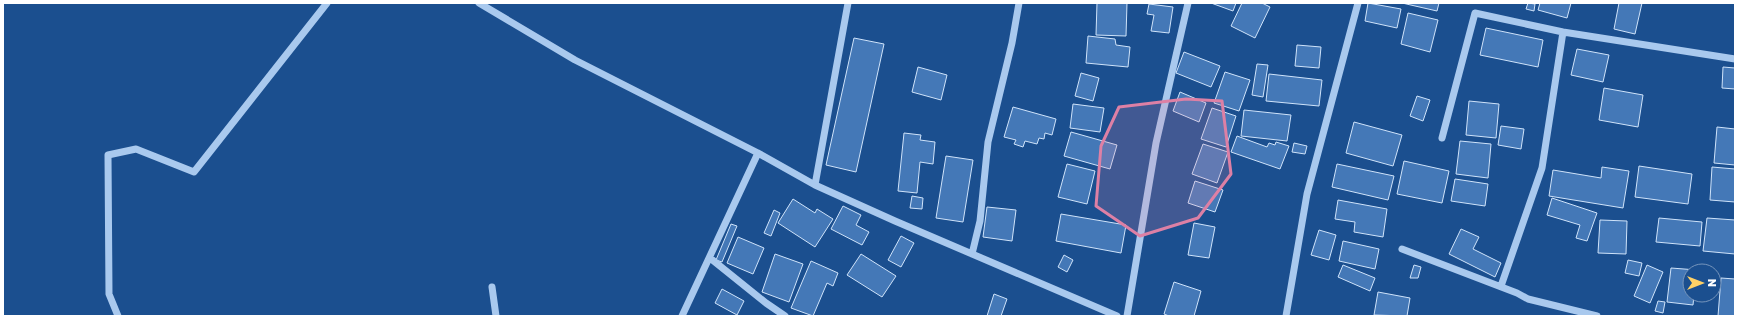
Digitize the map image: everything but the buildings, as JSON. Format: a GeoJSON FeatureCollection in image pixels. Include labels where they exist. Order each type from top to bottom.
{"type":"FeatureCollection","features":[{"type":"Feature","properties":{"kind":"street"},"geometry":{"type":"LineString","coordinates":[[118,316],[109,294],[108,155],[136,149],[194,172],[327,3]]}},
{"type":"Feature","properties":{"kind":"street"},"geometry":{"type":"LineString","coordinates":[[478,3],[490,6],[574,60],[758,153],[815,184],[972,254],[1117,316]]}},
{"type":"Feature","properties":{"kind":"street"},"geometry":{"type":"LineString","coordinates":[[815,184],[848,3]]}},
{"type":"Feature","properties":{"kind":"street"},"geometry":{"type":"LineString","coordinates":[[972,254],[980,221],[988,142],[1012,43],[1019,3]]}},
{"type":"Feature","properties":{"kind":"street"},"geometry":{"type":"LineString","coordinates":[[1127,316],[1156,143],[1188,3]]}},
{"type":"Feature","properties":{"kind":"street"},"geometry":{"type":"LineString","coordinates":[[1286,316],[1307,194],[1358,3]]}},
{"type":"Feature","properties":{"kind":"street"},"geometry":{"type":"LineString","coordinates":[[1442,138],[1475,13],[1563,32],[1735,59]]}},
{"type":"Feature","properties":{"kind":"street"},"geometry":{"type":"LineString","coordinates":[[1501,286],[1542,168],[1563,32]]}},
{"type":"Feature","properties":{"kind":"street"},"geometry":{"type":"LineString","coordinates":[[682,316],[758,153]]}},
{"type":"Feature","properties":{"kind":"street"},"geometry":{"type":"LineString","coordinates":[[1402,249],[1501,286],[1528,299],[1597,316]]}},
{"type":"Feature","properties":{"kind":"street"},"geometry":{"type":"LineString","coordinates":[[710,258],[766,303],[785,316]]}},
{"type":"Feature","properties":{"kind":"street"},"geometry":{"type":"LineString","coordinates":[[492,288],[496,316]]}},
{"type":"Feature","properties":{"kind":"highlighted area"},"geometry":{"type":"Polygon","coordinates":[[[1186,99],[1222,101],[1231,174],[1198,218],[1140,236],[1096,206],[1101,146],[1119,107],[1186,99]]]}}]}
